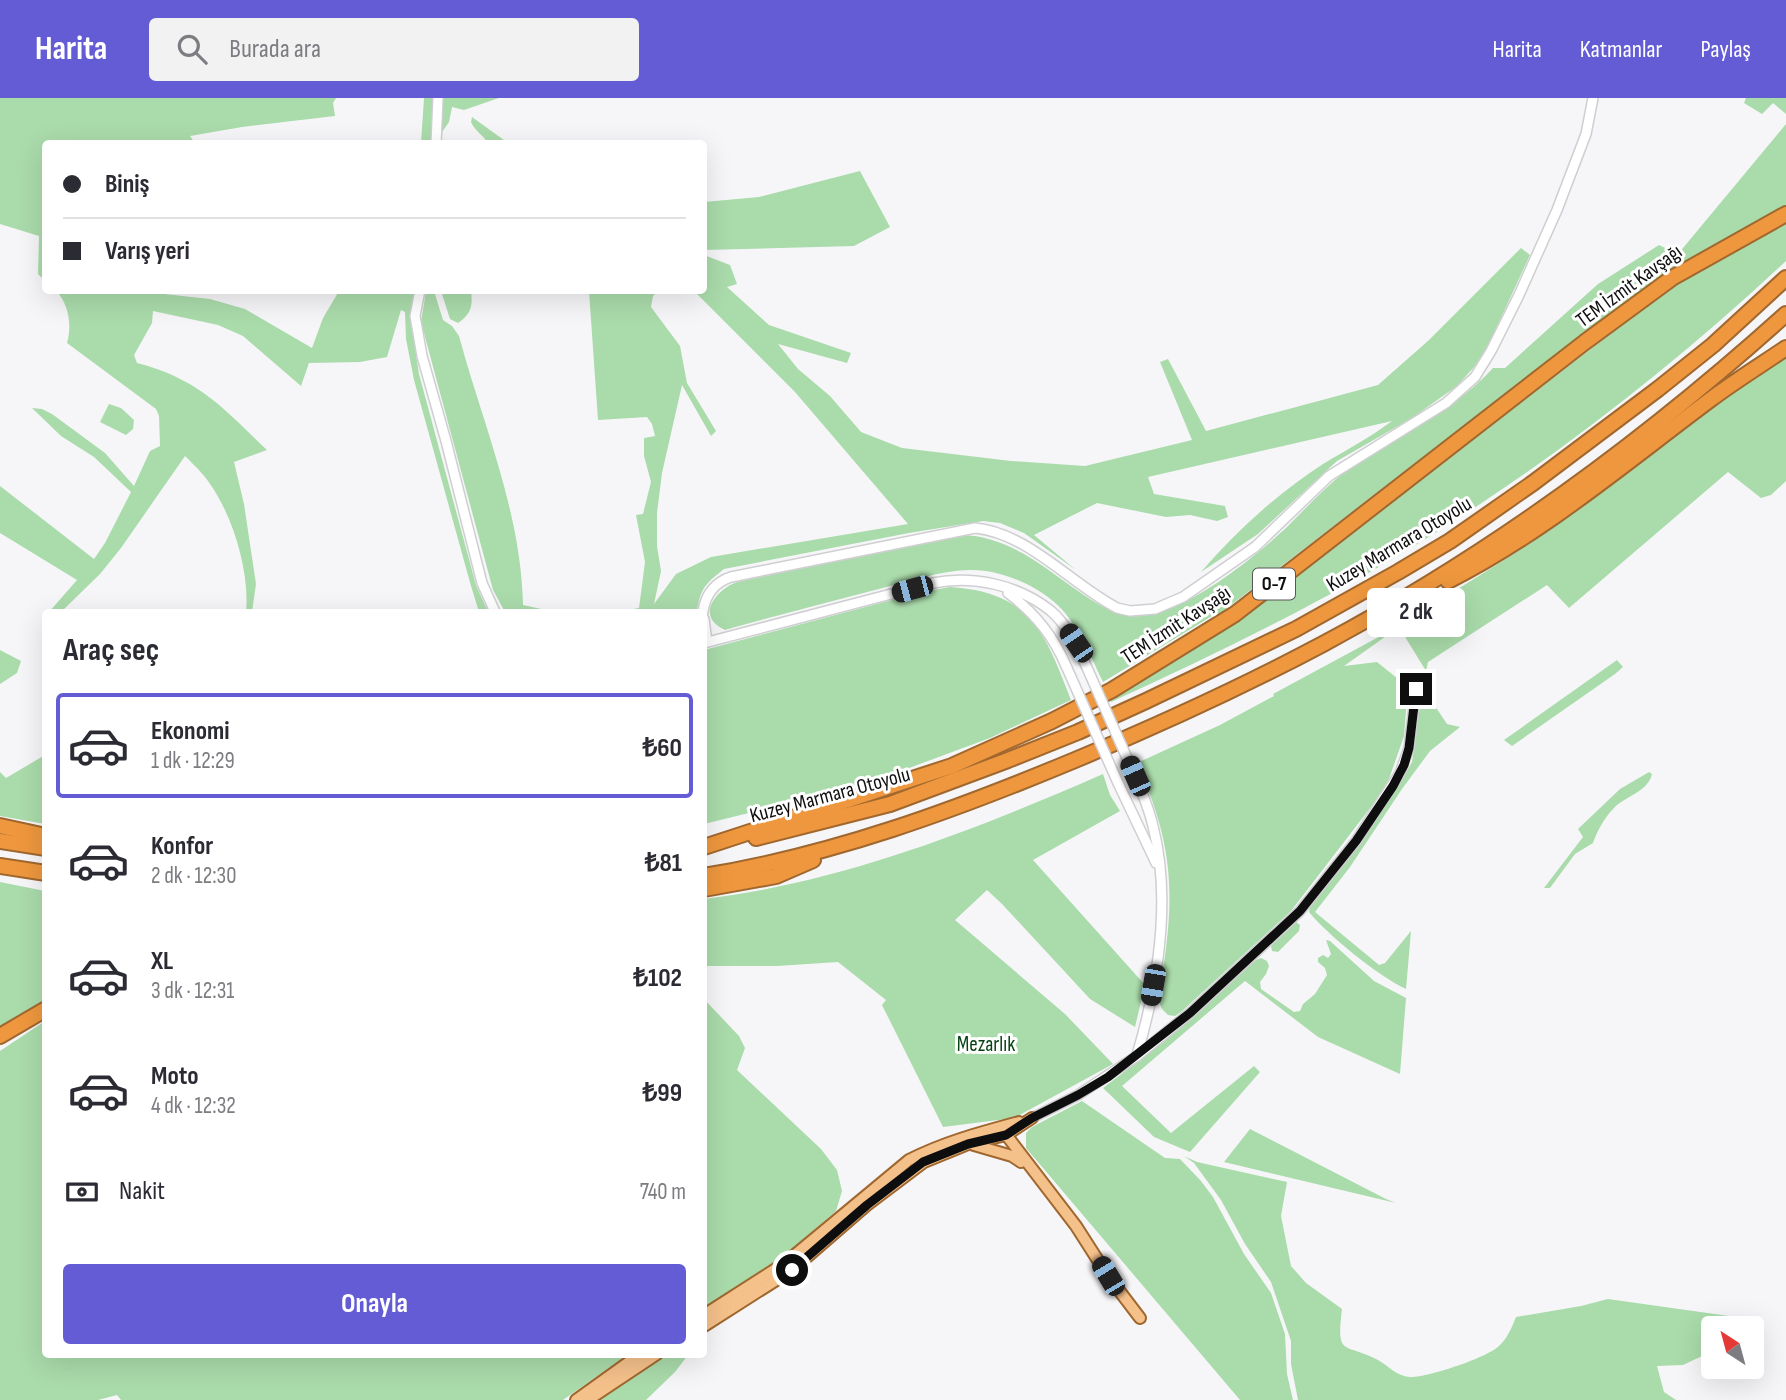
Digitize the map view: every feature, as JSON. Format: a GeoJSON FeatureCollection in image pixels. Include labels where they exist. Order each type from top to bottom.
{"type":"FeatureCollection","features":[{"type":"Feature","properties":{"kind":"highway","name":"TEM İzmit Kavşağı"},"geometry":{"type":"LineString","coordinates":[[707,847],[952,765],[1052,721],[1112,690],[1235,614],[1672,278],[1786,214]]}},
{"type":"Feature","properties":{"kind":"highway","name":"Kuzey Marmara Otoyolu"},"geometry":{"type":"LineString","coordinates":[[707,847],[785,832],[902,800],[1078,732],[1208,673],[1296,629],[1450,541],[1534,483],[1676,374],[1786,278]]}},
{"type":"Feature","properties":{"kind":"highway"},"geometry":{"type":"LineString","coordinates":[[1325,643],[1450,570],[1570,489],[1701,387],[1786,314]]}},
{"type":"Feature","properties":{"kind":"highway"},"geometry":{"type":"LineString","coordinates":[[707,888],[776,876],[1113,744],[1219,696],[1485,563],[1556,515],[1712,399],[1786,348]]}},
{"type":"Feature","properties":{"kind":"highway"},"geometry":{"type":"LineString","coordinates":[[0,826],[42,835]]}},
{"type":"Feature","properties":{"kind":"highway"},"geometry":{"type":"LineString","coordinates":[[707,875],[803,856],[871,837]]}},
{"type":"Feature","properties":{"kind":"highway"},"geometry":{"type":"LineString","coordinates":[[0,841],[42,847]]}},
{"type":"Feature","properties":{"kind":"highway"},"geometry":{"type":"LineString","coordinates":[[0,866],[42,872]]}},
{"type":"Feature","properties":{"kind":"highway"},"geometry":{"type":"LineString","coordinates":[[0,1036],[42,1011]]}},
{"type":"Feature","properties":{"kind":"main road"},"geometry":{"type":"LineString","coordinates":[[707,1324],[792,1270],[867,1205],[923,1162],[1032,1118]]}},
{"type":"Feature","properties":{"kind":"main road"},"geometry":{"type":"LineString","coordinates":[[1029,1167],[1018,1144],[1020,1135],[1032,1118]]}},
{"type":"Feature","properties":{"kind":"main road"},"geometry":{"type":"LineString","coordinates":[[1003,1131],[1076,1226],[1108,1276],[1140,1318]]}},
{"type":"Feature","properties":{"kind":"main road"},"geometry":{"type":"LineString","coordinates":[[707,1313],[785,1263],[909,1160],[927,1151],[1003,1131]]}},
{"type":"Feature","properties":{"kind":"main road"},"geometry":{"type":"LineString","coordinates":[[968,1144],[987,1147],[1012,1156],[1029,1167]]}},
{"type":"Feature","properties":{"kind":"main road"},"geometry":{"type":"LineString","coordinates":[[576,1400],[634,1358]]}},
{"type":"Feature","properties":{"kind":"main road"},"geometry":{"type":"LineString","coordinates":[[588,1400],[651,1358]]}},
{"type":"Feature","properties":{"kind":"street"},"geometry":{"type":"LineString","coordinates":[[436,140],[438,98]]}},
{"type":"Feature","properties":{"kind":"street"},"geometry":{"type":"LineString","coordinates":[[704,609],[710,592],[722,580],[731,577],[975,528],[1011,538],[1117,608],[1130,611],[1155,609],[1183,597],[1255,547],[1329,476],[1446,403],[1475,377],[1519,295],[1558,210],[1586,134],[1594,98]]}},
{"type":"Feature","properties":{"kind":"street"},"geometry":{"type":"LineString","coordinates":[[420,294],[416,326],[422,356],[482,583],[494,609]]}},
{"type":"Feature","properties":{"kind":"street"},"geometry":{"type":"LineString","coordinates":[[707,641],[950,580],[981,581],[999,585],[1050,611],[1076,643],[1135,776],[1154,827],[1162,907],[1159,947],[1145,1027],[1136,1056]]}},
{"type":"Feature","properties":{"kind":"street"},"geometry":{"type":"LineString","coordinates":[[999,585],[1027,607],[1044,625],[1058,648],[1159,870]]}},
{"type":"Feature","properties":{"kind":"street"},"geometry":{"type":"LineString","coordinates":[[1032,1118],[1078,1095],[1136,1056],[1190,1013],[1300,911],[1356,841],[1404,765],[1409,748],[1416,689]]}},
{"type":"Feature","properties":{"kind":"green space"},"geometry":{"type":"Polygon","coordinates":[[[0,98],[336,98],[333,103],[335,116],[190,136],[193,140],[42,140],[42,278],[38,274],[39,236],[0,224],[0,98]]]}},
{"type":"Feature","properties":{"kind":"green space"},"geometry":{"type":"Polygon","coordinates":[[[424,98],[433,98],[431,140],[421,140],[424,98]]]}},
{"type":"Feature","properties":{"kind":"green space"},"geometry":{"type":"Polygon","coordinates":[[[442,98],[499,98],[464,110],[452,107],[449,122],[442,132],[442,98]]]}},
{"type":"Feature","properties":{"kind":"green space"},"geometry":{"type":"Polygon","coordinates":[[[1746,98],[1786,98],[1786,114],[1773,103],[1762,114],[1744,103],[1746,98]]]}},
{"type":"Feature","properties":{"kind":"green space"},"geometry":{"type":"Polygon","coordinates":[[[472,117],[504,140],[486,140],[471,122],[472,117]]]}},
{"type":"Feature","properties":{"kind":"green space"},"geometry":{"type":"Polygon","coordinates":[[[1786,124],[1786,206],[1698,255],[1614,310],[1218,615],[1217,613],[1103,682],[1082,638],[1062,609],[1035,588],[1014,578],[980,570],[933,575],[725,630],[711,618],[710,611],[716,597],[737,582],[961,535],[1009,546],[1095,602],[1125,615],[1144,616],[1189,600],[1255,555],[1346,471],[1441,411],[1477,384],[1493,368],[1505,368],[1598,284],[1659,245],[1678,254],[1786,124]]]}},
{"type":"Feature","properties":{"kind":"green space"},"geometry":{"type":"Polygon","coordinates":[[[860,171],[890,227],[854,246],[707,250],[707,202],[759,197],[860,171]]]}},
{"type":"Feature","properties":{"kind":"green space"},"geometry":{"type":"Polygon","coordinates":[[[1786,222],[1786,261],[1634,392],[1527,472],[1472,510],[1358,579],[1236,643],[1111,702],[1110,699],[1184,655],[1274,593],[1649,304],[1702,268],[1786,222]]]}},
{"type":"Feature","properties":{"kind":"green space"},"geometry":{"type":"Polygon","coordinates":[[[1521,248],[1530,255],[1488,346],[1457,386],[1412,418],[1337,461],[1258,534],[1201,572],[1228,542],[1289,488],[1392,421],[1148,477],[1154,494],[1225,506],[1228,517],[1217,521],[1190,515],[1166,517],[1097,503],[1034,535],[1076,570],[1024,533],[1000,523],[983,521],[724,569],[704,588],[698,609],[634,609],[639,608],[645,562],[636,515],[643,514],[651,482],[644,456],[644,438],[655,436],[647,417],[598,420],[589,294],[655,294],[651,307],[680,346],[687,383],[716,431],[711,436],[682,385],[662,473],[657,513],[657,546],[661,571],[654,604],[676,574],[711,557],[908,524],[795,392],[697,294],[707,294],[707,256],[730,265],[737,284],[727,287],[769,325],[851,353],[847,363],[778,344],[798,369],[830,396],[861,432],[902,448],[1011,461],[1085,466],[1192,440],[1160,362],[1168,359],[1206,431],[1378,385],[1429,340],[1521,248]]]}},
{"type":"Feature","properties":{"kind":"green space"},"geometry":{"type":"Polygon","coordinates":[[[58,294],[164,294],[210,299],[245,309],[312,348],[323,318],[337,294],[415,294],[411,322],[419,374],[476,585],[487,609],[478,609],[471,586],[414,380],[406,339],[405,312],[401,310],[387,357],[360,362],[309,363],[301,386],[243,336],[218,325],[153,311],[152,323],[134,355],[137,363],[194,386],[223,408],[267,450],[234,462],[244,504],[256,584],[252,609],[246,609],[242,563],[226,512],[207,480],[185,456],[100,574],[64,609],[52,609],[77,580],[0,533],[0,486],[94,559],[131,492],[94,457],[61,436],[32,408],[52,414],[105,453],[134,486],[150,451],[160,446],[159,416],[156,409],[67,343],[68,316],[58,294]]]}},
{"type":"Feature","properties":{"kind":"green space"},"geometry":{"type":"Polygon","coordinates":[[[426,294],[435,294],[443,320],[452,326],[459,336],[499,469],[516,536],[523,605],[541,609],[503,609],[493,590],[421,322],[426,294]]]}},
{"type":"Feature","properties":{"kind":"green space"},"geometry":{"type":"Polygon","coordinates":[[[442,294],[471,294],[472,301],[466,316],[458,323],[450,319],[442,294]]]}},
{"type":"Feature","properties":{"kind":"green space"},"geometry":{"type":"Polygon","coordinates":[[[1786,357],[1786,481],[1771,495],[1761,498],[1728,472],[1569,608],[1547,585],[1428,662],[1426,671],[1399,627],[1344,666],[1377,662],[1408,687],[1404,736],[1389,779],[1374,803],[1291,911],[1181,1012],[1175,1016],[1168,1015],[1158,999],[1168,935],[1169,879],[1166,852],[1160,824],[1137,763],[1220,725],[1399,626],[1520,550],[1590,501],[1706,412],[1786,357]]]}},
{"type":"Feature","properties":{"kind":"green space"},"geometry":{"type":"Polygon","coordinates":[[[109,404],[121,408],[134,420],[133,429],[126,435],[100,422],[109,404]]]}},
{"type":"Feature","properties":{"kind":"green space"},"geometry":{"type":"Polygon","coordinates":[[[950,587],[999,597],[1017,607],[1043,636],[1071,700],[990,738],[866,784],[707,823],[707,649],[918,593],[950,587]]]}},
{"type":"Feature","properties":{"kind":"green space"},"geometry":{"type":"Polygon","coordinates":[[[0,650],[21,661],[17,673],[0,684],[0,650]]]}},
{"type":"Feature","properties":{"kind":"green space"},"geometry":{"type":"Polygon","coordinates":[[[1617,660],[1623,667],[1615,674],[1512,746],[1504,740],[1617,660]]]}},
{"type":"Feature","properties":{"kind":"green space"},"geometry":{"type":"Polygon","coordinates":[[[1422,691],[1425,691],[1447,724],[1460,727],[1430,751],[1350,867],[1315,912],[1379,965],[1385,963],[1411,931],[1406,989],[1354,955],[1309,912],[1310,907],[1368,832],[1412,762],[1422,691]]]}},
{"type":"Feature","properties":{"kind":"green space"},"geometry":{"type":"Polygon","coordinates":[[[42,757],[42,823],[0,816],[0,772],[6,778],[42,757]]]}},
{"type":"Feature","properties":{"kind":"green space"},"geometry":{"type":"Polygon","coordinates":[[[1649,772],[1652,774],[1646,785],[1614,808],[1593,843],[1575,854],[1550,888],[1544,888],[1583,837],[1578,829],[1620,789],[1649,772]]]}},
{"type":"Feature","properties":{"kind":"green space","name":"Mezarlık"},"geometry":{"type":"Polygon","coordinates":[[[1103,774],[1110,795],[1120,811],[1033,860],[1145,985],[1135,1027],[1090,999],[987,890],[955,920],[1065,1014],[1113,1064],[1014,1118],[943,1127],[882,1005],[886,1000],[838,962],[777,966],[707,966],[707,899],[756,891],[858,867],[1006,815],[1103,774]]]}},
{"type":"Feature","properties":{"kind":"green space"},"geometry":{"type":"Polygon","coordinates":[[[0,882],[42,890],[42,1001],[0,1026],[0,882]]]}},
{"type":"Feature","properties":{"kind":"green space"},"geometry":{"type":"Polygon","coordinates":[[[1296,922],[1300,925],[1299,931],[1278,952],[1272,951],[1271,946],[1296,922]]]}},
{"type":"Feature","properties":{"kind":"green space"},"geometry":{"type":"Polygon","coordinates":[[[1326,940],[1374,981],[1406,998],[1400,1074],[1318,1037],[1245,981],[1122,1086],[1171,1133],[1254,1066],[1260,1072],[1190,1152],[1154,1137],[1103,1088],[1166,1040],[1261,958],[1267,961],[1269,966],[1260,982],[1261,989],[1294,1012],[1300,1011],[1327,975],[1325,968],[1318,962],[1318,958],[1323,955],[1328,958],[1331,954],[1326,940]]]}},
{"type":"Feature","properties":{"kind":"green space"},"geometry":{"type":"Polygon","coordinates":[[[707,1002],[739,1036],[745,1048],[737,1070],[821,1149],[837,1170],[842,1191],[836,1211],[766,1270],[707,1306],[707,1002]]]}},
{"type":"Feature","properties":{"kind":"green space"},"geometry":{"type":"Polygon","coordinates":[[[42,1023],[42,1358],[623,1358],[563,1400],[121,1400],[117,1395],[98,1400],[0,1400],[0,1051],[42,1023]]]}},
{"type":"Feature","properties":{"kind":"green space"},"geometry":{"type":"Polygon","coordinates":[[[1082,1101],[1165,1158],[1180,1159],[1213,1197],[1244,1254],[1271,1293],[1285,1334],[1287,1374],[1293,1400],[1240,1400],[1026,1148],[1026,1133],[1032,1127],[1082,1101]]]}},
{"type":"Feature","properties":{"kind":"green space"},"geometry":{"type":"Polygon","coordinates":[[[1250,1129],[1386,1199],[1396,1203],[1224,1162],[1250,1129]]]}},
{"type":"Feature","properties":{"kind":"green space"},"geometry":{"type":"Polygon","coordinates":[[[1184,1156],[1197,1162],[1287,1182],[1281,1216],[1291,1266],[1306,1283],[1342,1309],[1340,1335],[1345,1346],[1378,1360],[1405,1376],[1429,1374],[1457,1366],[1494,1350],[1510,1332],[1516,1317],[1608,1299],[1729,1316],[1701,1316],[1701,1357],[1683,1365],[1657,1366],[1664,1392],[1676,1400],[1298,1400],[1291,1364],[1291,1341],[1271,1282],[1245,1244],[1221,1200],[1194,1163],[1184,1156]]]}},
{"type":"Feature","properties":{"kind":"green space"},"geometry":{"type":"Polygon","coordinates":[[[652,1358],[686,1358],[646,1400],[588,1400],[652,1358]]]}},
{"type":"Feature","properties":{"kind":"route"},"geometry":{"type":"LineString","coordinates":[[792,1270],[867,1205],[923,1162],[968,1144],[1006,1135],[1108,1077],[1190,1013],[1300,911],[1356,841],[1404,765],[1409,748],[1416,689]]}}]}
